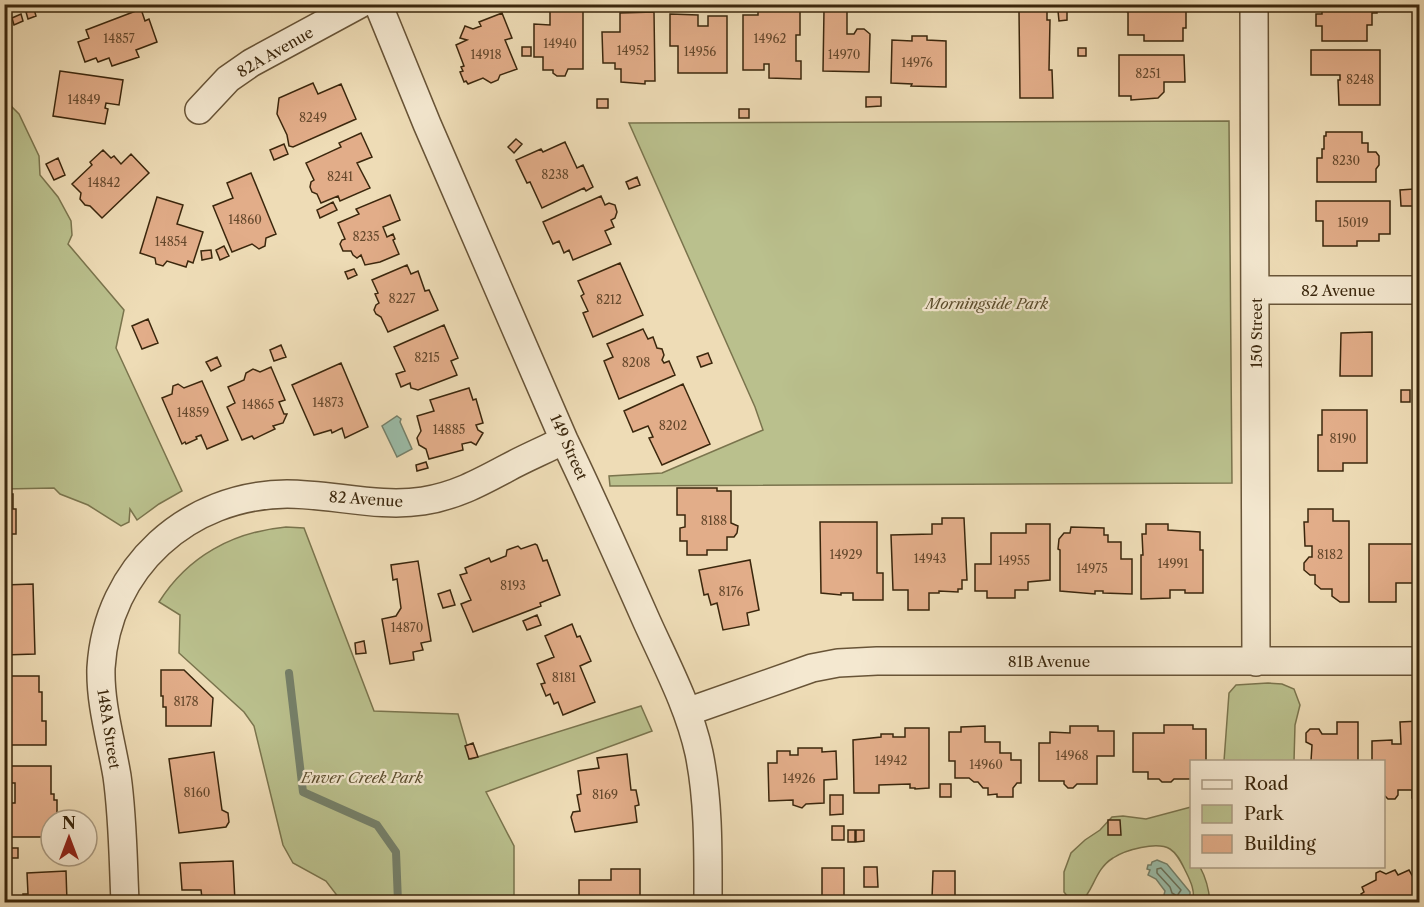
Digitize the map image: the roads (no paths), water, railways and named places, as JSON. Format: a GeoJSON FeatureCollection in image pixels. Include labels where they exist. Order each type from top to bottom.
{"type":"FeatureCollection","features":[{"type":"Feature","properties":{"kind":"street","name":"82A Avenue"},"geometry":{"type":"LineString","coordinates":[[199,110],[228,79],[251,63],[360,4]]}},
{"type":"Feature","properties":{"kind":"street","name":"149 Street"},"geometry":{"type":"LineString","coordinates":[[378,4],[427,124],[564,440],[687,712],[699,753],[704,794],[708,836],[708,903]]}},
{"type":"Feature","properties":{"kind":"street","name":"150 Street"},"geometry":{"type":"LineString","coordinates":[[1254,4],[1256,662]]}},
{"type":"Feature","properties":{"kind":"street","name":"82 Avenue"},"geometry":{"type":"LineString","coordinates":[[1256,290],[1419,290]]}},
{"type":"Feature","properties":{"kind":"street","name":"82 Avenue"},"geometry":{"type":"LineString","coordinates":[[165,538],[185,523],[204,513],[225,505],[260,497],[297,495],[402,502],[446,496],[480,483],[564,440]]}},
{"type":"Feature","properties":{"kind":"street","name":"148A Street"},"geometry":{"type":"LineString","coordinates":[[125,903],[121,814],[117,776],[101,690],[102,658],[109,626],[122,594],[141,564],[165,538]]}},
{"type":"Feature","properties":{"kind":"street","name":"81B Avenue"},"geometry":{"type":"LineString","coordinates":[[687,712],[804,671],[838,663],[877,661],[1419,661]]}},
{"type":"Feature","properties":{"kind":"water"},"geometry":{"type":"Polygon","coordinates":[[[397,416],[401,419],[400,422],[412,449],[397,457],[382,426],[397,416]]]}},
{"type":"Feature","properties":{"kind":"water"},"geometry":{"type":"Polygon","coordinates":[[[1157,860],[1167,864],[1190,895],[1177,901],[1164,895],[1165,891],[1156,879],[1148,875],[1150,870],[1147,869],[1148,865],[1157,860]]]}},
{"type":"Feature","properties":{"kind":"waterway"},"geometry":{"type":"LineString","coordinates":[[289,673],[303,792],[377,825],[396,852],[398,902]]}},
{"type":"Feature","properties":{"kind":"park label","name":"Morningside Park"},"geometry":{"type":"Point","coordinates":[987,303]}},
{"type":"Feature","properties":{"kind":"park label","name":"Enver Creek Park"},"geometry":{"type":"Point","coordinates":[362,777]}}]}
